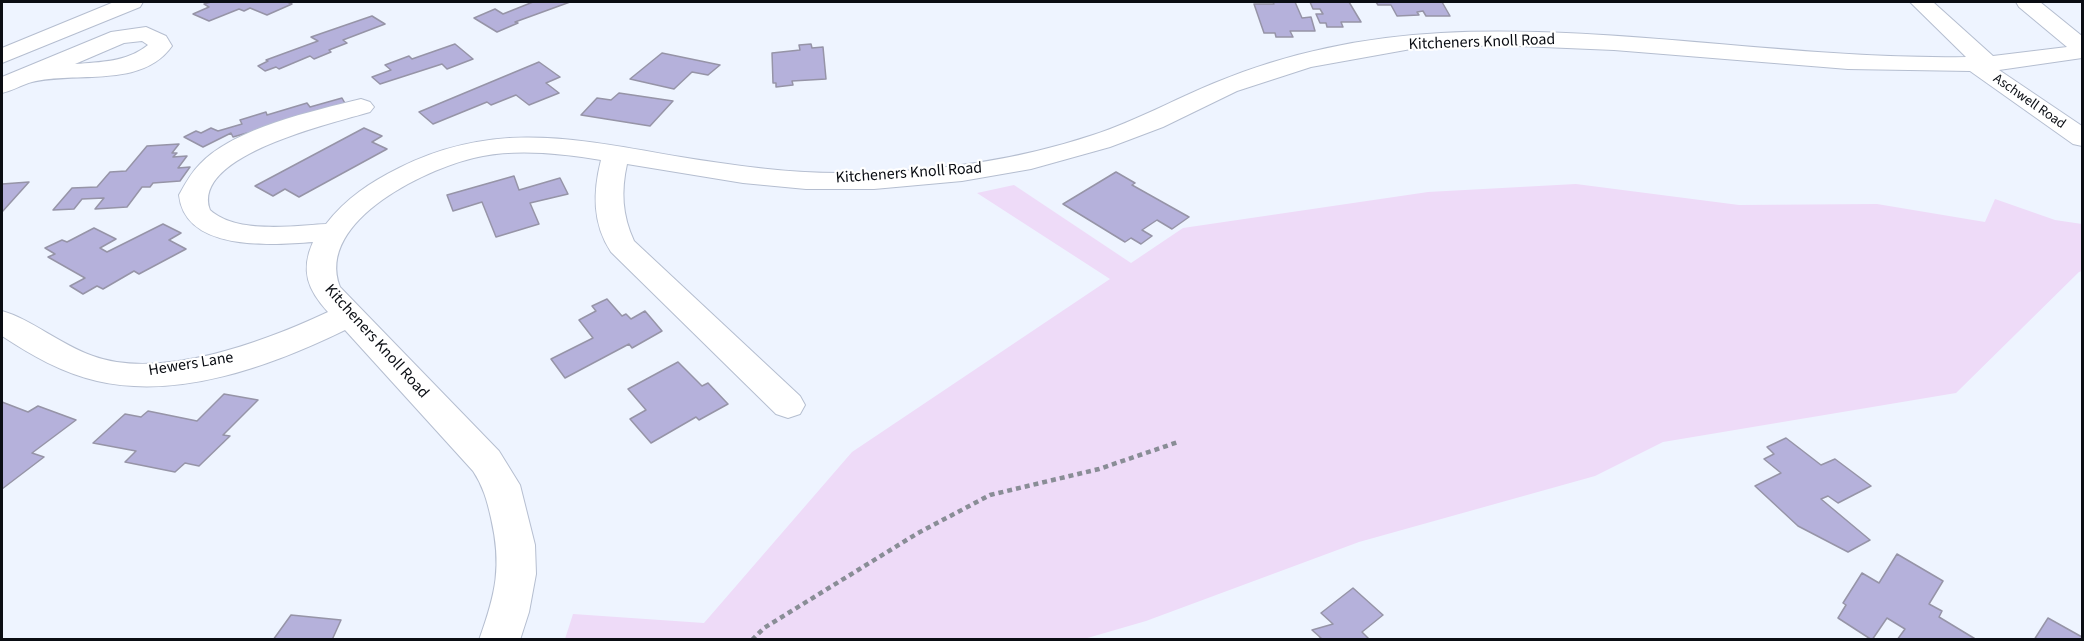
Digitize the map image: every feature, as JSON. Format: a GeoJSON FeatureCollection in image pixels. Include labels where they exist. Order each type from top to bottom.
{"type":"FeatureCollection","features":[{"type":"Feature","properties":{"kind":"street"},"geometry":{"type":"LineString","coordinates":[[2,56],[132,2]]}},
{"type":"Feature","properties":{"kind":"street","name":"Aschwell Road"},"geometry":{"type":"LineString","coordinates":[[1921,2],[1982,64],[2082,138]]}},
{"type":"Feature","properties":{"kind":"street"},"geometry":{"type":"LineString","coordinates":[[2027,2],[2082,49]]}},
{"type":"Feature","properties":{"kind":"street","name":"Kitcheners Knoll Road"},"geometry":{"type":"LineString","coordinates":[[499,639],[509,612],[517,574],[516,545],[502,485],[486,460],[348,316],[326,291],[319,277],[321,261],[334,232],[352,211],[393,182],[420,167],[466,152],[498,146],[543,144],[785,180],[848,181],[963,173],[1042,158],[1142,126],[1229,86],[1300,63],[1364,49],[1438,40],[1573,41],[1859,63],[1982,64],[2082,49]]}},
{"type":"Feature","properties":{"kind":"street"},"geometry":{"type":"LineString","coordinates":[[2,86],[28,75]]}},
{"type":"Feature","properties":{"kind":"street"},"geometry":{"type":"LineString","coordinates":[[334,232],[271,235],[222,228],[204,221],[195,209],[193,195],[211,168],[229,154],[253,142],[361,107]]}},
{"type":"Feature","properties":{"kind":"street"},"geometry":{"type":"LineString","coordinates":[[616,154],[608,186],[608,204],[610,222],[621,245],[788,405]]}},
{"type":"Feature","properties":{"kind":"street","name":"Hewers Lane"},"geometry":{"type":"LineString","coordinates":[[2,322],[62,357],[98,369],[136,374],[174,371],[252,355],[290,342],[348,316]]}},
{"type":"Feature","properties":{"kind":"path"},"geometry":{"type":"LineString","coordinates":[[752,639],[764,628],[918,533],[990,495],[1099,469],[1178,442]]}},
{"type":"Feature","properties":{"kind":"shaded area"},"geometry":{"type":"Polygon","coordinates":[[[1576,184],[1739,205],[1877,204],[1985,222],[1995,199],[2055,220],[2082,224],[2082,271],[1956,393],[1663,442],[1595,476],[1359,542],[1146,621],[1084,639],[565,639],[573,614],[704,623],[852,452],[1110,279],[977,193],[1014,185],[1131,263],[1183,228],[1428,192],[1576,184]]]}},
{"type":"Feature","properties":{"kind":"building"},"geometry":{"type":"Polygon","coordinates":[[[211,2],[287,2],[292,4],[267,15],[250,8],[244,11],[239,9],[209,21],[193,14],[209,7],[204,4],[211,2]]]}},
{"type":"Feature","properties":{"kind":"building"},"geometry":{"type":"Polygon","coordinates":[[[533,2],[570,2],[515,22],[518,23],[497,32],[474,18],[495,9],[503,14],[533,2]]]}},
{"type":"Feature","properties":{"kind":"building"},"geometry":{"type":"Polygon","coordinates":[[[1273,2],[1295,2],[1302,18],[1311,17],[1315,31],[1290,31],[1293,37],[1276,37],[1275,33],[1264,33],[1254,4],[1274,4],[1273,2]]]}},
{"type":"Feature","properties":{"kind":"building"},"geometry":{"type":"Polygon","coordinates":[[[1310,2],[1349,2],[1361,22],[1341,22],[1343,27],[1327,27],[1326,23],[1320,23],[1316,14],[1323,14],[1320,9],[1313,9],[1310,2]]]}},
{"type":"Feature","properties":{"kind":"building"},"geometry":{"type":"Polygon","coordinates":[[[1376,2],[1442,2],[1450,16],[1426,16],[1423,11],[1417,12],[1419,15],[1397,16],[1391,5],[1378,5],[1376,2]]]}},
{"type":"Feature","properties":{"kind":"building"},"geometry":{"type":"Polygon","coordinates":[[[372,16],[385,24],[343,40],[347,43],[329,50],[331,52],[314,59],[310,56],[279,69],[276,67],[265,71],[258,66],[268,61],[266,60],[318,41],[311,37],[372,16]]]}},
{"type":"Feature","properties":{"kind":"building"},"geometry":{"type":"Polygon","coordinates":[[[455,44],[473,59],[447,69],[442,64],[380,84],[372,77],[391,70],[385,65],[409,56],[412,59],[455,44]]]}},
{"type":"Feature","properties":{"kind":"building"},"geometry":{"type":"Polygon","coordinates":[[[811,44],[812,48],[823,47],[826,79],[792,81],[793,85],[776,87],[776,83],[773,83],[772,53],[800,50],[799,45],[811,44]]]}},
{"type":"Feature","properties":{"kind":"building"},"geometry":{"type":"Polygon","coordinates":[[[662,53],[720,65],[708,75],[692,72],[674,89],[630,79],[662,53]]]}},
{"type":"Feature","properties":{"kind":"building"},"geometry":{"type":"Polygon","coordinates":[[[539,62],[560,77],[546,83],[559,93],[529,105],[516,95],[491,105],[487,102],[433,124],[419,112],[539,62]]]}},
{"type":"Feature","properties":{"kind":"building"},"geometry":{"type":"Polygon","coordinates":[[[619,93],[673,101],[650,126],[581,115],[597,98],[611,100],[619,93]]]}},
{"type":"Feature","properties":{"kind":"building"},"geometry":{"type":"Polygon","coordinates":[[[342,98],[346,105],[248,136],[247,133],[233,137],[231,133],[203,147],[184,137],[196,131],[201,133],[211,128],[218,131],[242,124],[240,120],[266,112],[267,115],[307,103],[310,107],[342,98]]]}},
{"type":"Feature","properties":{"kind":"building"},"geometry":{"type":"Polygon","coordinates":[[[364,128],[382,136],[372,142],[387,149],[299,197],[285,189],[273,196],[255,186],[364,128]]]}},
{"type":"Feature","properties":{"kind":"building"},"geometry":{"type":"Polygon","coordinates":[[[179,144],[172,153],[177,153],[173,157],[187,156],[178,168],[190,167],[180,181],[153,183],[150,187],[142,187],[127,207],[95,209],[104,198],[82,199],[74,209],[53,210],[72,188],[97,187],[110,172],[126,171],[147,146],[179,144]]]}},
{"type":"Feature","properties":{"kind":"building"},"geometry":{"type":"Polygon","coordinates":[[[1116,172],[1135,183],[1132,185],[1189,217],[1172,229],[1157,220],[1142,230],[1152,236],[1141,244],[1131,238],[1125,242],[1063,204],[1116,172]]]}},
{"type":"Feature","properties":{"kind":"building"},"geometry":{"type":"Polygon","coordinates":[[[514,176],[519,190],[560,178],[568,194],[530,203],[539,224],[496,237],[482,202],[453,211],[447,195],[514,176]]]}},
{"type":"Feature","properties":{"kind":"building"},"geometry":{"type":"Polygon","coordinates":[[[29,182],[2,212],[2,184],[29,182]]]}},
{"type":"Feature","properties":{"kind":"building"},"geometry":{"type":"Polygon","coordinates":[[[163,224],[181,233],[169,240],[186,249],[139,274],[134,271],[103,289],[97,286],[83,294],[70,286],[85,278],[48,257],[55,254],[45,248],[62,240],[67,242],[94,228],[116,239],[100,248],[107,252],[163,224]]]}},
{"type":"Feature","properties":{"kind":"building"},"geometry":{"type":"Polygon","coordinates":[[[607,299],[622,316],[626,314],[631,319],[645,311],[662,331],[632,348],[629,344],[565,378],[551,359],[593,338],[579,320],[596,311],[592,306],[607,299]]]}},
{"type":"Feature","properties":{"kind":"building"},"geometry":{"type":"Polygon","coordinates":[[[678,362],[702,386],[708,383],[728,404],[699,420],[696,417],[651,443],[630,419],[646,410],[628,389],[678,362]]]}},
{"type":"Feature","properties":{"kind":"building"},"geometry":{"type":"Polygon","coordinates":[[[224,394],[258,400],[223,435],[230,436],[199,466],[185,463],[175,472],[125,462],[136,451],[93,443],[125,414],[141,417],[148,411],[197,421],[224,394]]]}},
{"type":"Feature","properties":{"kind":"building"},"geometry":{"type":"Polygon","coordinates":[[[2,402],[28,412],[38,406],[76,420],[32,453],[44,457],[2,489],[2,402]]]}},
{"type":"Feature","properties":{"kind":"building"},"geometry":{"type":"Polygon","coordinates":[[[1786,438],[1821,465],[1835,459],[1871,486],[1838,503],[1828,496],[1821,499],[1870,540],[1848,552],[1798,526],[1755,486],[1781,473],[1764,459],[1774,454],[1767,447],[1786,438]]]}},
{"type":"Feature","properties":{"kind":"building"},"geometry":{"type":"Polygon","coordinates":[[[1897,554],[1943,581],[1929,604],[1942,611],[1939,617],[1977,640],[1897,640],[1905,629],[1887,618],[1872,640],[1838,618],[1846,605],[1843,603],[1862,573],[1879,583],[1897,554]]]}},
{"type":"Feature","properties":{"kind":"building"},"geometry":{"type":"Polygon","coordinates":[[[1353,588],[1383,615],[1362,632],[1370,640],[1314,640],[1321,638],[1312,630],[1333,624],[1321,613],[1353,588]]]}},
{"type":"Feature","properties":{"kind":"building"},"geometry":{"type":"Polygon","coordinates":[[[291,615],[341,620],[332,640],[273,640],[291,615]]]}},
{"type":"Feature","properties":{"kind":"building"},"geometry":{"type":"Polygon","coordinates":[[[2048,618],[2082,637],[2082,640],[2034,640],[2048,618]]]}}]}
